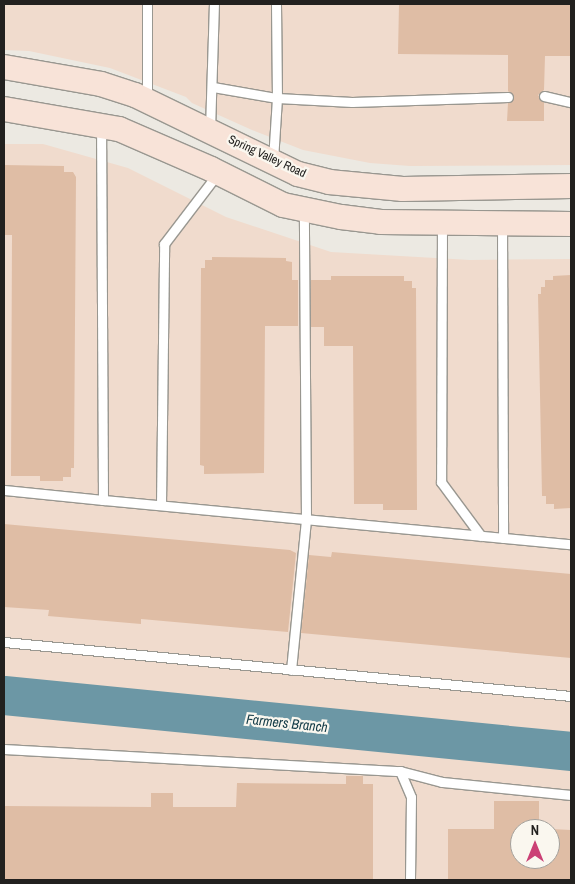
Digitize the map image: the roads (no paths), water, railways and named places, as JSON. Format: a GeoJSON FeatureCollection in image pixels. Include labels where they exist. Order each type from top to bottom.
{"type":"FeatureCollection","features":[{"type":"Feature","properties":{"kind":"main road","name":"Spring Valley Road"},"geometry":{"type":"LineString","coordinates":[[4,67],[101,84],[147,101],[298,174],[329,182],[404,189],[571,186]]}},
{"type":"Feature","properties":{"kind":"main road"},"geometry":{"type":"LineString","coordinates":[[4,110],[100,124],[218,173],[283,205],[304,210],[381,222],[571,224]]}},
{"type":"Feature","properties":{"kind":"lane"},"geometry":{"type":"LineString","coordinates":[[210,130],[213,87],[214,4]]}},
{"type":"Feature","properties":{"kind":"lane"},"geometry":{"type":"LineString","coordinates":[[273,162],[277,98],[276,4]]}},
{"type":"Feature","properties":{"kind":"lane"},"geometry":{"type":"LineString","coordinates":[[147,6],[147,101]]}},
{"type":"Feature","properties":{"kind":"lane"},"geometry":{"type":"LineString","coordinates":[[213,87],[277,98],[352,102],[508,97]]}},
{"type":"Feature","properties":{"kind":"lane"},"geometry":{"type":"LineString","coordinates":[[544,96],[571,102]]}},
{"type":"Feature","properties":{"kind":"lane"},"geometry":{"type":"LineString","coordinates":[[100,124],[103,500]]}},
{"type":"Feature","properties":{"kind":"lane"},"geometry":{"type":"LineString","coordinates":[[161,505],[164,244],[218,173]]}},
{"type":"Feature","properties":{"kind":"lane"},"geometry":{"type":"LineString","coordinates":[[291,670],[306,519],[304,210]]}},
{"type":"Feature","properties":{"kind":"lane"},"geometry":{"type":"LineString","coordinates":[[442,222],[441,482],[481,536]]}},
{"type":"Feature","properties":{"kind":"lane"},"geometry":{"type":"LineString","coordinates":[[502,223],[503,538]]}},
{"type":"Feature","properties":{"kind":"lane"},"geometry":{"type":"LineString","coordinates":[[4,490],[571,544]]}},
{"type":"Feature","properties":{"kind":"lane"},"geometry":{"type":"LineString","coordinates":[[4,642],[571,696]]}},
{"type":"Feature","properties":{"kind":"lane"},"geometry":{"type":"LineString","coordinates":[[4,749],[400,770],[442,782],[571,795]]}},
{"type":"Feature","properties":{"kind":"lane"},"geometry":{"type":"LineString","coordinates":[[400,770],[411,797],[410,880]]}},
{"type":"Feature","properties":{"kind":"water"},"geometry":{"type":"Polygon","coordinates":[[[4,689],[123,704],[4,702],[4,689]]]}},
{"type":"Feature","properties":{"kind":"waterway","name":"Farmers Branch"},"geometry":{"type":"LineString","coordinates":[[4,695],[571,751]]}}]}
